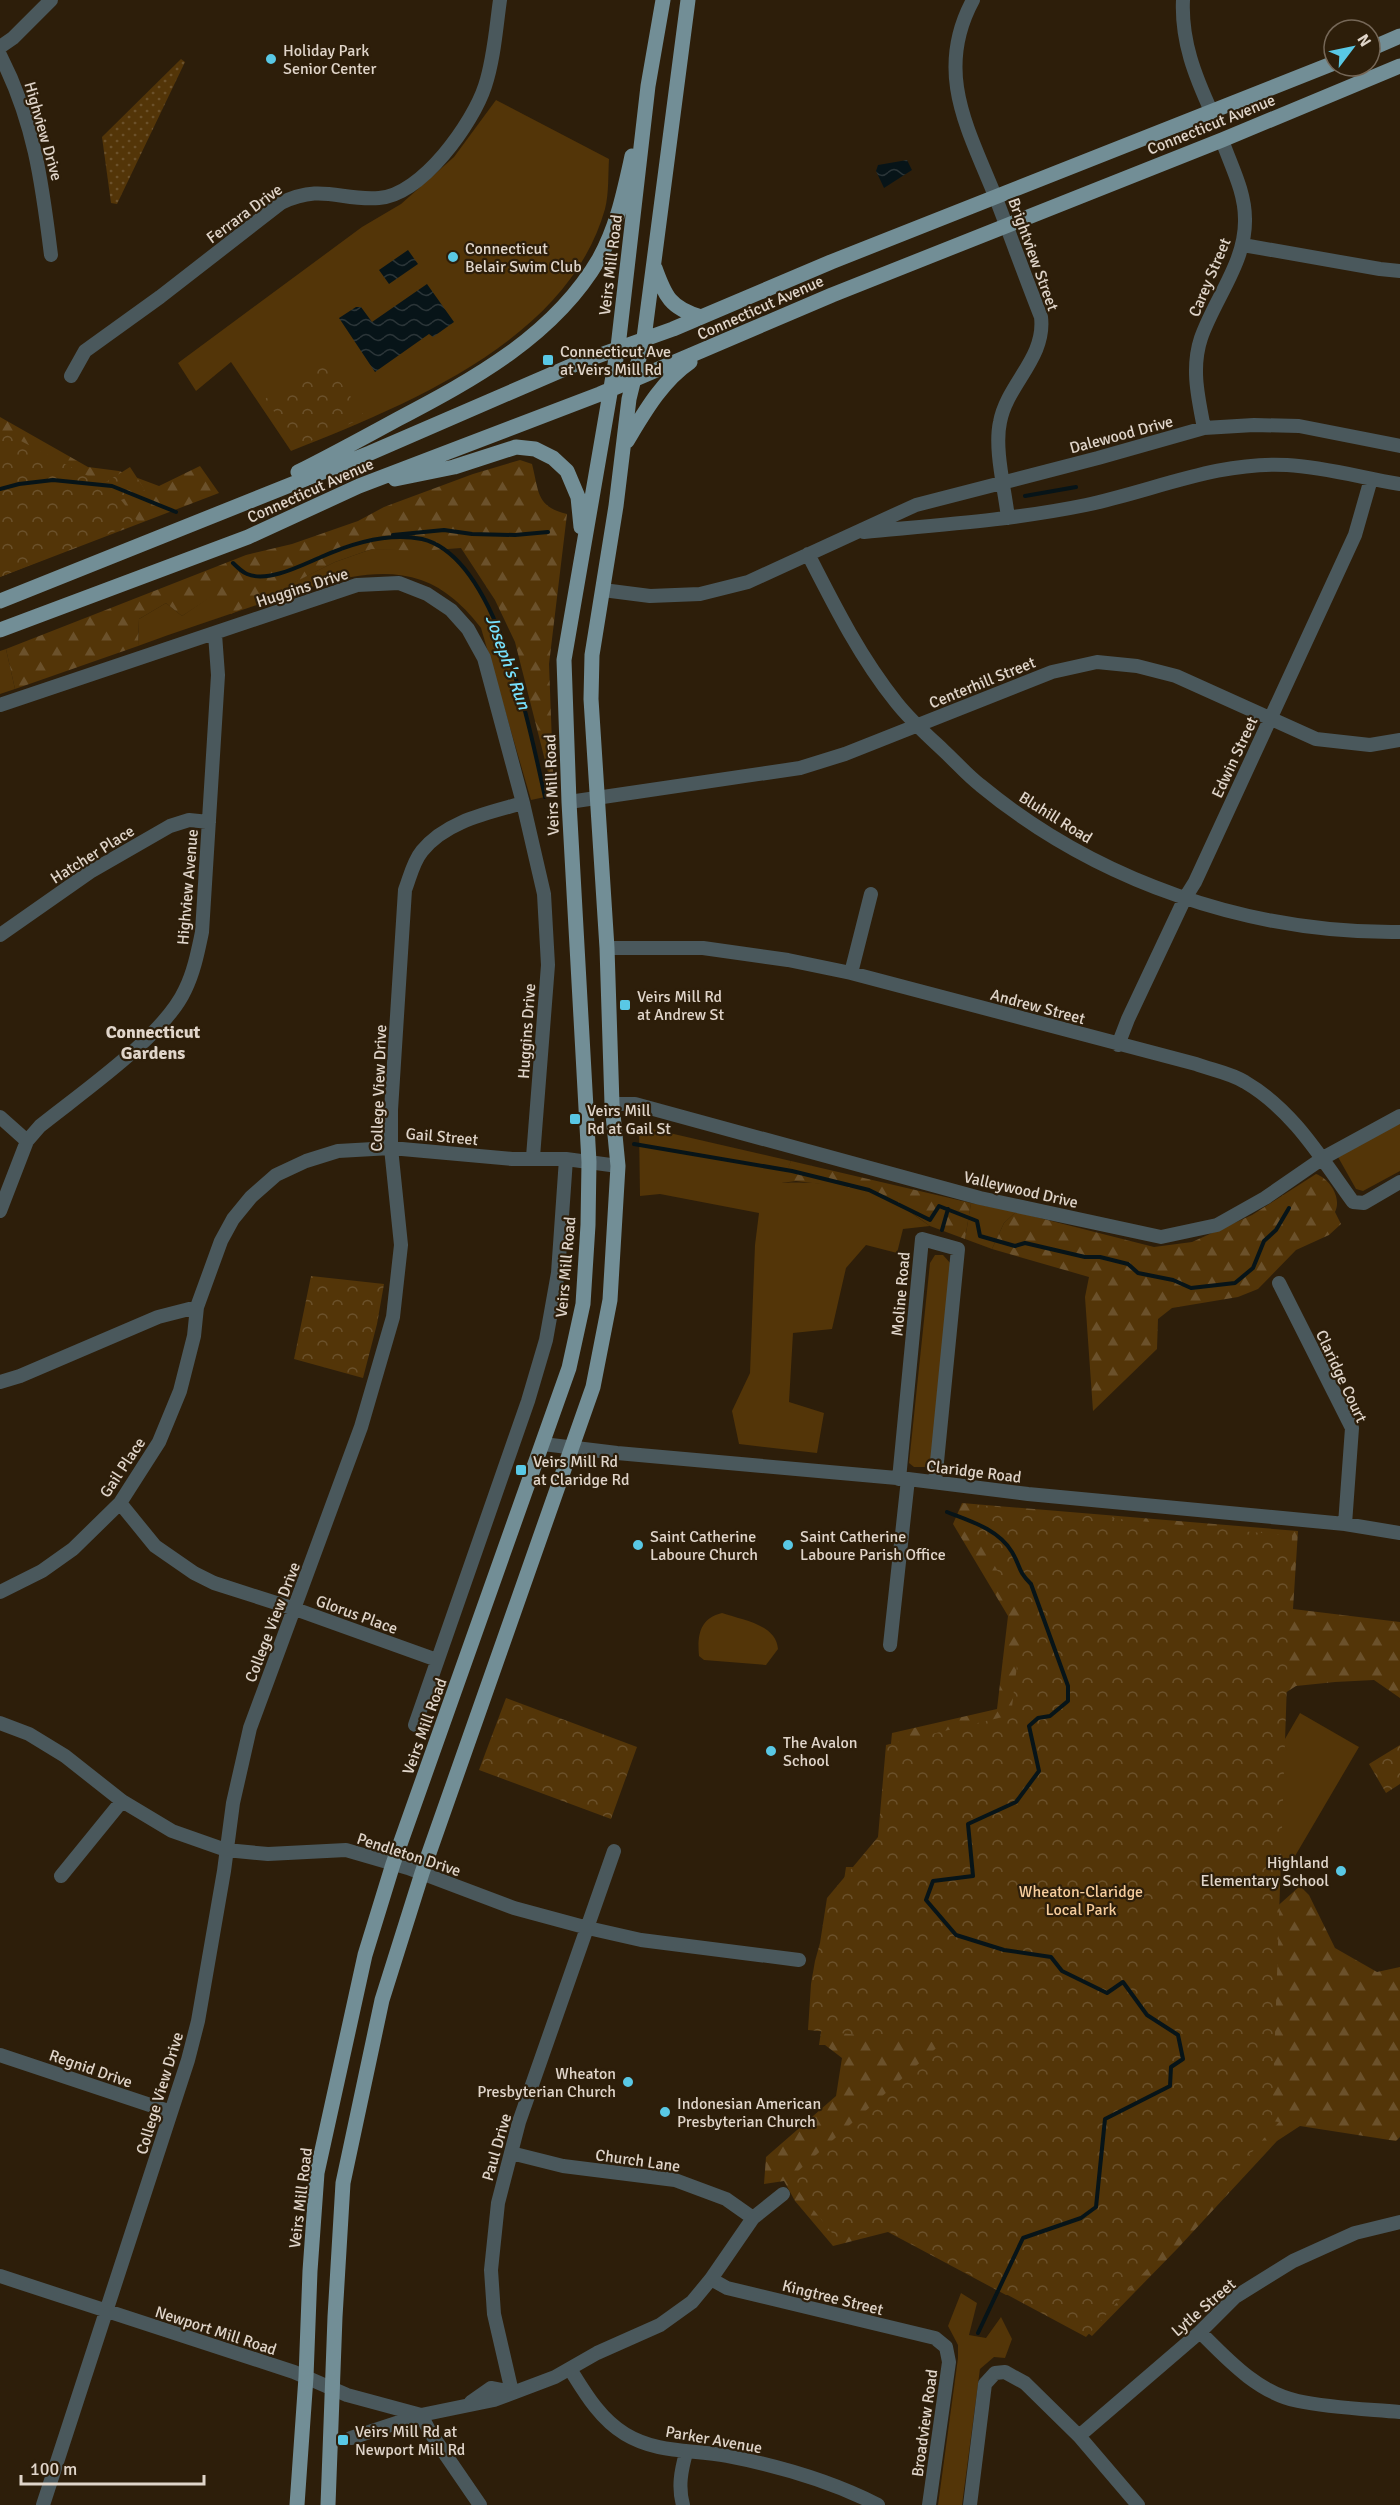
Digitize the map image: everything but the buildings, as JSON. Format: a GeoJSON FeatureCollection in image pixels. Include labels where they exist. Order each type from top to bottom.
{"type":"FeatureCollection","features":[{"type":"Feature","properties":{"kind":"main road","name":"Veirs Mill Road"},"geometry":{"type":"LineString","coordinates":[[297,2505],[317,2173],[365,1955],[393,1864],[569,1368],[583,1304],[589,1162],[569,802],[564,660],[618,347],[648,86],[663,0]]}},
{"type":"Feature","properties":{"kind":"main road"},"geometry":{"type":"LineString","coordinates":[[328,2505],[343,2182],[382,2000],[422,1873],[593,1387],[604,1338],[612,1272],[618,1166],[612,1104],[607,948],[591,699],[592,655],[629,399],[644,338],[688,0]]}},
{"type":"Feature","properties":{"kind":"main road"},"geometry":{"type":"LineString","coordinates":[[1382,44],[1400,36]]}},
{"type":"Feature","properties":{"kind":"main road","name":"Connecticut Avenue"},"geometry":{"type":"LineString","coordinates":[[0,630],[248,537],[359,486],[610,390],[832,295],[1222,140],[1400,66]]}},
{"type":"Feature","properties":{"kind":"main road","name":"Connecticut Avenue"},"geometry":{"type":"LineString","coordinates":[[0,601],[370,453],[618,347],[700,317],[831,262],[1322,68]]}},
{"type":"Feature","properties":{"kind":"main road"},"geometry":{"type":"LineString","coordinates":[[208,518],[441,397],[494,365],[537,333],[559,312],[599,258],[618,218],[648,86]]}},
{"type":"Feature","properties":{"kind":"main road"},"geometry":{"type":"LineString","coordinates":[[653,264],[669,300],[684,312],[700,317]]}},
{"type":"Feature","properties":{"kind":"main road"},"geometry":{"type":"LineString","coordinates":[[624,446],[647,407],[667,383],[687,364],[714,347]]}},
{"type":"Feature","properties":{"kind":"main road"},"geometry":{"type":"LineString","coordinates":[[359,486],[454,467],[516,447],[535,449],[553,458],[572,480],[578,497],[584,548]]}},
{"type":"Feature","properties":{"kind":"street"},"geometry":{"type":"LineString","coordinates":[[0,47],[51,0]]}},
{"type":"Feature","properties":{"kind":"street","name":"Ferrara Drive"},"geometry":{"type":"LineString","coordinates":[[71,376],[85,351],[160,297],[281,203],[299,194],[319,192],[380,198],[410,185],[434,165],[468,123],[485,85],[500,0]]}},
{"type":"Feature","properties":{"kind":"street","name":"Brightview Street"},"geometry":{"type":"LineString","coordinates":[[973,0],[966,13],[958,39],[954,71],[962,116],[1041,317],[1043,332],[1036,352],[1005,405],[999,423],[998,441],[1008,518]]}},
{"type":"Feature","properties":{"kind":"street"},"geometry":{"type":"LineString","coordinates":[[1183,0],[1182,26],[1193,71],[1212,113]]}},
{"type":"Feature","properties":{"kind":"street","name":"Highview Drive"},"geometry":{"type":"LineString","coordinates":[[0,55],[17,88],[29,127],[42,180],[51,255]]}},
{"type":"Feature","properties":{"kind":"street","name":"Carey Street"},"geometry":{"type":"LineString","coordinates":[[1204,428],[1196,388],[1195,369],[1201,338],[1243,245],[1244,204],[1222,140]]}},
{"type":"Feature","properties":{"kind":"street"},"geometry":{"type":"LineString","coordinates":[[1243,245],[1380,269],[1400,270]]}},
{"type":"Feature","properties":{"kind":"street","name":"Dalewood Drive"},"geometry":{"type":"LineString","coordinates":[[603,590],[650,596],[700,594],[748,582],[916,505],[1204,428],[1254,424],[1299,426],[1400,446]]}},
{"type":"Feature","properties":{"kind":"street","name":"Dalewood Drive"},"geometry":{"type":"LineString","coordinates":[[859,533],[1008,518],[1088,505],[1215,470],[1233,468],[1287,465],[1400,484]]}},
{"type":"Feature","properties":{"kind":"street","name":"Edwin Street"},"geometry":{"type":"LineString","coordinates":[[1119,1045],[1128,1019],[1185,898],[1195,882],[1355,535],[1371,479]]}},
{"type":"Feature","properties":{"kind":"street","name":"Bluhill Road"},"geometry":{"type":"LineString","coordinates":[[807,554],[848,632],[896,701],[979,785],[1040,829],[1101,863],[1139,881],[1185,898],[1267,920],[1315,928],[1400,932]]}},
{"type":"Feature","properties":{"kind":"street","name":"Huggins Drive"},"geometry":{"type":"LineString","coordinates":[[0,705],[357,585],[399,583],[427,594],[451,610],[468,629],[484,658],[523,803],[544,894],[548,965],[533,1157]]}},
{"type":"Feature","properties":{"kind":"street","name":"Highview Avenue"},"geometry":{"type":"LineString","coordinates":[[0,1211],[27,1142],[40,1126],[158,1027],[185,990],[197,957],[202,932],[218,675],[215,634]]}},
{"type":"Feature","properties":{"kind":"street","name":"Centerhill Street"},"geometry":{"type":"LineString","coordinates":[[569,802],[800,768],[845,754],[1052,672],[1097,662],[1137,666],[1176,676],[1316,739],[1370,745],[1400,740]]}},
{"type":"Feature","properties":{"kind":"street","name":"College View Drive"},"geometry":{"type":"LineString","coordinates":[[43,2505],[188,2060],[198,2021],[225,1871],[233,1803],[250,1728],[361,1427],[393,1317],[401,1245],[391,1148],[391,1110],[405,890],[416,860],[438,835],[468,819],[523,803]]}},
{"type":"Feature","properties":{"kind":"street","name":"Hatcher Place"},"geometry":{"type":"LineString","coordinates":[[0,935],[90,872],[170,826],[189,820],[209,822]]}},
{"type":"Feature","properties":{"kind":"street"},"geometry":{"type":"LineString","coordinates":[[851,973],[871,894]]}},
{"type":"Feature","properties":{"kind":"street","name":"Andrew Street"},"geometry":{"type":"LineString","coordinates":[[607,948],[703,948],[788,960],[851,973],[1196,1064],[1243,1081],[1281,1107],[1323,1158],[1353,1202],[1364,1203],[1400,1182]]}},
{"type":"Feature","properties":{"kind":"street","name":"Valleywood Drive"},"geometry":{"type":"LineString","coordinates":[[612,1104],[634,1104],[980,1198],[1161,1237],[1217,1226],[1265,1198],[1323,1158],[1400,1116]]}},
{"type":"Feature","properties":{"kind":"street"},"geometry":{"type":"LineString","coordinates":[[0,1117],[27,1142]]}},
{"type":"Feature","properties":{"kind":"street","name":"Gail Street"},"geometry":{"type":"LineString","coordinates":[[197,1307],[221,1241],[233,1220],[251,1197],[276,1175],[306,1161],[338,1151],[391,1148],[512,1159],[533,1157],[566,1159],[618,1166]]}},
{"type":"Feature","properties":{"kind":"street","name":"Veirs Mill Road"},"geometry":{"type":"LineString","coordinates":[[415,1725],[528,1401],[546,1340],[558,1273],[566,1159]]}},
{"type":"Feature","properties":{"kind":"street","name":"Moline Road"},"geometry":{"type":"LineString","coordinates":[[904,1479],[922,1239],[958,1249],[935,1482]]}},
{"type":"Feature","properties":{"kind":"street","name":"Claridge Court"},"geometry":{"type":"LineString","coordinates":[[1279,1283],[1352,1428],[1345,1524]]}},
{"type":"Feature","properties":{"kind":"street"},"geometry":{"type":"LineString","coordinates":[[0,1382],[21,1376],[158,1317],[197,1307]]}},
{"type":"Feature","properties":{"kind":"street","name":"Gail Place"},"geometry":{"type":"LineString","coordinates":[[0,1592],[42,1571],[73,1549],[120,1503],[159,1442],[180,1391],[194,1336],[197,1307]]}},
{"type":"Feature","properties":{"kind":"street","name":"Claridge Road"},"geometry":{"type":"LineString","coordinates":[[543,1444],[1345,1524],[1400,1533]]}},
{"type":"Feature","properties":{"kind":"street"},"geometry":{"type":"LineString","coordinates":[[890,1645],[904,1479]]}},
{"type":"Feature","properties":{"kind":"street","name":"Glorus Place"},"geometry":{"type":"LineString","coordinates":[[120,1503],[155,1546],[194,1573],[214,1583],[295,1609],[437,1660]]}},
{"type":"Feature","properties":{"kind":"street","name":"Pendleton Drive"},"geometry":{"type":"LineString","coordinates":[[0,1723],[29,1734],[65,1756],[122,1801],[172,1831],[226,1850],[268,1854],[346,1851],[422,1873],[514,1908],[588,1928],[641,1940],[799,1960]]}},
{"type":"Feature","properties":{"kind":"street"},"geometry":{"type":"LineString","coordinates":[[61,1876],[122,1801]]}},
{"type":"Feature","properties":{"kind":"street","name":"Paul Drive"},"geometry":{"type":"LineString","coordinates":[[512,2392],[494,2314],[491,2270],[498,2203],[511,2153],[614,1851]]}},
{"type":"Feature","properties":{"kind":"street","name":"Regnid Drive"},"geometry":{"type":"LineString","coordinates":[[0,2055],[171,2112]]}},
{"type":"Feature","properties":{"kind":"street","name":"Church Lane"},"geometry":{"type":"LineString","coordinates":[[511,2153],[563,2166],[675,2180],[726,2199],[753,2218]]}},
{"type":"Feature","properties":{"kind":"street","name":"Newport Mill Road"},"geometry":{"type":"LineString","coordinates":[[351,2438],[421,2415],[494,2400],[570,2369],[597,2353],[660,2325],[692,2302],[711,2279],[753,2218],[783,2194]]}},
{"type":"Feature","properties":{"kind":"street","name":"Lytle Street"},"geometry":{"type":"LineString","coordinates":[[1079,2436],[1200,2332],[1236,2297],[1293,2261],[1355,2233],[1400,2222]]}},
{"type":"Feature","properties":{"kind":"street","name":"Newport Mill Road"},"geometry":{"type":"LineString","coordinates":[[0,2276],[306,2377],[332,2389],[421,2415]]}},
{"type":"Feature","properties":{"kind":"street","name":"Kingtree Street"},"geometry":{"type":"LineString","coordinates":[[711,2279],[727,2288],[935,2338],[946,2347]]}},
{"type":"Feature","properties":{"kind":"street"},"geometry":{"type":"LineString","coordinates":[[1200,2332],[1237,2368],[1269,2390],[1296,2401],[1400,2412]]}},
{"type":"Feature","properties":{"kind":"street","name":"Broadview Road"},"geometry":{"type":"LineString","coordinates":[[929,2505],[949,2362],[946,2347]]}},
{"type":"Feature","properties":{"kind":"street","name":"Parker Avenue"},"geometry":{"type":"LineString","coordinates":[[570,2369],[592,2405],[625,2434],[650,2445],[686,2452],[725,2455],[803,2473],[878,2505]]}},
{"type":"Feature","properties":{"kind":"street"},"geometry":{"type":"LineString","coordinates":[[970,2505],[985,2384],[995,2373],[1005,2372],[1025,2383],[1079,2436],[1138,2505]]}},
{"type":"Feature","properties":{"kind":"street"},"geometry":{"type":"LineString","coordinates":[[421,2415],[429,2433],[480,2505]]}},
{"type":"Feature","properties":{"kind":"street"},"geometry":{"type":"LineString","coordinates":[[683,2505],[680,2493],[681,2473],[686,2452]]}},
{"type":"Feature","properties":{"kind":"green space"},"geometry":{"type":"Polygon","coordinates":[[[181,59],[185,62],[117,204],[111,203],[102,137],[181,59]]]}},
{"type":"Feature","properties":{"kind":"green space","name":"Connecticut Belair Swim Club"},"geometry":{"type":"Polygon","coordinates":[[[496,100],[609,159],[605,209],[586,255],[556,296],[520,331],[477,362],[431,389],[291,451],[231,362],[196,391],[178,363],[362,227],[401,204],[454,157],[496,100]]]}},
{"type":"Feature","properties":{"kind":"green space"},"geometry":{"type":"Polygon","coordinates":[[[324,359],[365,417],[299,446],[265,399],[324,359]]]}},
{"type":"Feature","properties":{"kind":"green space"},"geometry":{"type":"Polygon","coordinates":[[[0,417],[88,467],[119,471],[159,486],[200,466],[219,493],[0,577],[0,417]]]}},
{"type":"Feature","properties":{"kind":"green space"},"geometry":{"type":"Polygon","coordinates":[[[0,430],[103,484],[130,467],[145,490],[121,500],[138,522],[0,577],[0,430]]]}},
{"type":"Feature","properties":{"kind":"green space"},"geometry":{"type":"Polygon","coordinates":[[[520,460],[532,464],[538,490],[544,502],[549,507],[567,514],[549,664],[554,796],[515,642],[495,600],[461,548],[421,551],[372,549],[335,562],[231,614],[214,595],[182,616],[166,603],[139,619],[138,646],[15,689],[6,649],[246,555],[292,544],[358,521],[384,507],[473,474],[520,460]]]}},
{"type":"Feature","properties":{"kind":"green space"},"geometry":{"type":"Polygon","coordinates":[[[372,549],[446,550],[468,575],[501,633],[513,665],[531,731],[545,797],[531,800],[481,628],[454,600],[438,588],[421,580],[401,575],[381,574],[339,580],[260,604],[138,646],[139,619],[166,603],[182,616],[214,594],[286,586],[335,562],[372,549]]]}},
{"type":"Feature","properties":{"kind":"green space"},"geometry":{"type":"Polygon","coordinates":[[[6,649],[15,689],[0,694],[0,651],[6,649]]]}},
{"type":"Feature","properties":{"kind":"green space"},"geometry":{"type":"Polygon","coordinates":[[[1400,1123],[1400,1171],[1363,1191],[1356,1189],[1338,1157],[1400,1123]]]}},
{"type":"Feature","properties":{"kind":"green space"},"geometry":{"type":"Polygon","coordinates":[[[639,1126],[791,1161],[782,1183],[826,1184],[870,1190],[894,1201],[930,1226],[903,1229],[897,1253],[866,1245],[846,1268],[832,1329],[793,1333],[789,1402],[824,1413],[817,1453],[739,1444],[732,1411],[750,1373],[755,1245],[759,1213],[660,1194],[640,1196],[639,1126]]]}},
{"type":"Feature","properties":{"kind":"green space"},"geometry":{"type":"Polygon","coordinates":[[[791,1161],[971,1203],[965,1239],[930,1226],[905,1208],[869,1190],[796,1181],[781,1183],[791,1161]]]}},
{"type":"Feature","properties":{"kind":"green space"},"geometry":{"type":"Polygon","coordinates":[[[1316,1174],[1326,1180],[1336,1195],[1335,1212],[1341,1224],[1329,1235],[1296,1250],[1258,1289],[1238,1297],[1172,1308],[1158,1319],[1157,1349],[1093,1411],[1085,1297],[1089,1277],[992,1249],[1004,1223],[1016,1212],[1154,1247],[1192,1242],[1252,1215],[1316,1174]]]}},
{"type":"Feature","properties":{"kind":"green space"},"geometry":{"type":"Polygon","coordinates":[[[971,1203],[1016,1212],[1004,1223],[992,1249],[965,1239],[971,1203]]]}},
{"type":"Feature","properties":{"kind":"green space"},"geometry":{"type":"Polygon","coordinates":[[[935,1255],[943,1255],[952,1265],[930,1467],[914,1467],[909,1463],[930,1263],[935,1255]]]}},
{"type":"Feature","properties":{"kind":"green space"},"geometry":{"type":"Polygon","coordinates":[[[311,1276],[384,1284],[377,1324],[363,1378],[294,1359],[311,1276]]]}},
{"type":"Feature","properties":{"kind":"green space","name":"Wheaton-Claridge Local Park"},"geometry":{"type":"Polygon","coordinates":[[[962,1503],[1298,1531],[1293,1609],[1400,1622],[1400,1698],[1374,1680],[1335,1682],[1296,1686],[1257,1711],[1262,1920],[1300,1886],[1309,1895],[1335,1948],[1377,1972],[1400,1967],[1400,2137],[1396,2141],[1300,2126],[1277,2141],[1092,2336],[1032,2293],[1006,2295],[888,2232],[833,2246],[795,2201],[784,2181],[764,2184],[766,2157],[836,2096],[842,2058],[825,2045],[819,2045],[846,1867],[874,1867],[882,1839],[892,1733],[997,1709],[1008,1616],[953,1524],[962,1503]]]}},
{"type":"Feature","properties":{"kind":"green space","name":"Wheaton-Claridge Local Park"},"geometry":{"type":"Polygon","coordinates":[[[977,1505],[1292,1536],[1272,2121],[1279,2122],[1086,2337],[888,2231],[836,2238],[789,2179],[942,2043],[808,2030],[811,1984],[827,1898],[878,1837],[886,1745],[1011,1715],[1023,1615],[973,1528],[977,1505]]]}},
{"type":"Feature","properties":{"kind":"green space"},"geometry":{"type":"Polygon","coordinates":[[[722,1613],[757,1624],[771,1634],[778,1649],[766,1665],[704,1660],[699,1656],[702,1628],[709,1619],[722,1613]]]}},
{"type":"Feature","properties":{"kind":"green space"},"geometry":{"type":"Polygon","coordinates":[[[506,1698],[637,1747],[611,1819],[479,1770],[506,1698]]]}},
{"type":"Feature","properties":{"kind":"green space"},"geometry":{"type":"Polygon","coordinates":[[[1300,1713],[1359,1747],[1288,1868],[1230,1834],[1300,1713]]]}},
{"type":"Feature","properties":{"kind":"green space"},"geometry":{"type":"Polygon","coordinates":[[[1400,1745],[1400,1784],[1386,1793],[1369,1764],[1400,1745]]]}},
{"type":"Feature","properties":{"kind":"green space"},"geometry":{"type":"Polygon","coordinates":[[[961,2293],[977,2303],[969,2335],[986,2338],[1001,2317],[1012,2339],[1005,2358],[994,2357],[980,2369],[962,2505],[938,2505],[958,2358],[958,2345],[948,2326],[961,2293]]]}},
{"type":"Feature","properties":{"kind":"water"},"geometry":{"type":"Polygon","coordinates":[[[907,160],[912,170],[884,188],[876,171],[878,165],[907,160]]]}},
{"type":"Feature","properties":{"kind":"water"},"geometry":{"type":"Polygon","coordinates":[[[408,250],[418,264],[389,284],[379,270],[408,250]]]}},
{"type":"Feature","properties":{"kind":"water"},"geometry":{"type":"Polygon","coordinates":[[[427,284],[454,322],[433,337],[429,334],[375,372],[339,318],[356,307],[361,307],[372,322],[427,284]]]}},
{"type":"Feature","properties":{"kind":"waterway","name":"Joseph's Run"},"geometry":{"type":"LineString","coordinates":[[0,489],[53,480],[112,486],[176,512]]}},
{"type":"Feature","properties":{"kind":"waterway"},"geometry":{"type":"LineString","coordinates":[[1025,496],[1076,487]]}},
{"type":"Feature","properties":{"kind":"waterway"},"geometry":{"type":"LineString","coordinates":[[393,535],[444,530],[472,534],[515,535],[548,532]]}},
{"type":"Feature","properties":{"kind":"waterway","name":"Joseph's Run"},"geometry":{"type":"LineString","coordinates":[[233,563],[247,574],[275,575],[358,543],[396,537],[422,539],[448,553],[471,578],[490,611],[506,650],[520,691],[545,797]]}},
{"type":"Feature","properties":{"kind":"waterway"},"geometry":{"type":"LineString","coordinates":[[634,1144],[792,1171],[869,1190],[930,1220],[939,1206],[977,1221],[980,1236],[1015,1246],[1025,1243],[1085,1257],[1100,1257],[1128,1264],[1138,1273],[1173,1280],[1191,1288],[1235,1283],[1253,1268],[1264,1241],[1276,1230],[1289,1208]]}},
{"type":"Feature","properties":{"kind":"waterway"},"geometry":{"type":"LineString","coordinates":[[942,1230],[948,1209]]}},
{"type":"Feature","properties":{"kind":"waterway"},"geometry":{"type":"LineString","coordinates":[[947,1512],[991,1532],[999,1537],[1012,1552],[1021,1572],[1031,1584],[1068,1686],[1068,1701],[1050,1716],[1038,1718],[1029,1726],[1039,1771],[1016,1802],[968,1824],[973,1876],[933,1881],[926,1900],[956,1935],[1004,1950],[1051,1957],[1062,1971],[1107,1993],[1123,1982],[1147,2015],[1178,2035],[1183,2059],[1171,2067],[1170,2086],[1105,2119],[1096,2207],[1081,2218],[1023,2238],[978,2333]]}},
{"type":"Feature","properties":{"kind":"place","name":"Holiday Park Senior Center"},"geometry":{"type":"Point","coordinates":[271,59]}},
{"type":"Feature","properties":{"kind":"place","name":"Connecticut Belair Swim Club"},"geometry":{"type":"Point","coordinates":[453,257]}},
{"type":"Feature","properties":{"kind":"place","name":"Connecticut Ave at Veirs Mill Rd"},"geometry":{"type":"Point","coordinates":[548,360]}},
{"type":"Feature","properties":{"kind":"place","name":"Veirs Mill Rd at Andrew St"},"geometry":{"type":"Point","coordinates":[625,1005]}},
{"type":"Feature","properties":{"kind":"place","name":"Veirs Mill Rd at Gail St"},"geometry":{"type":"Point","coordinates":[575,1119]}},
{"type":"Feature","properties":{"kind":"place","name":"Veirs Mill Rd at Claridge Rd"},"geometry":{"type":"Point","coordinates":[521,1470]}},
{"type":"Feature","properties":{"kind":"place","name":"Saint Catherine Laboure Church"},"geometry":{"type":"Point","coordinates":[638,1545]}},
{"type":"Feature","properties":{"kind":"place","name":"Saint Catherine Laboure Parish Office"},"geometry":{"type":"Point","coordinates":[788,1545]}},
{"type":"Feature","properties":{"kind":"place","name":"The Avalon School"},"geometry":{"type":"Point","coordinates":[771,1751]}},
{"type":"Feature","properties":{"kind":"place","name":"Highland Elementary School"},"geometry":{"type":"Point","coordinates":[1341,1871]}},
{"type":"Feature","properties":{"kind":"place","name":"Wheaton Presbyterian Church"},"geometry":{"type":"Point","coordinates":[628,2082]}},
{"type":"Feature","properties":{"kind":"place","name":"Indonesian American Presbyterian Church"},"geometry":{"type":"Point","coordinates":[665,2112]}},
{"type":"Feature","properties":{"kind":"place","name":"Veirs Mill Rd at Newport Mill Rd"},"geometry":{"type":"Point","coordinates":[343,2440]}},
{"type":"Feature","properties":{"kind":"district","name":"Connecticut Gardens"},"geometry":{"type":"Point","coordinates":[153,1042]}}]}
